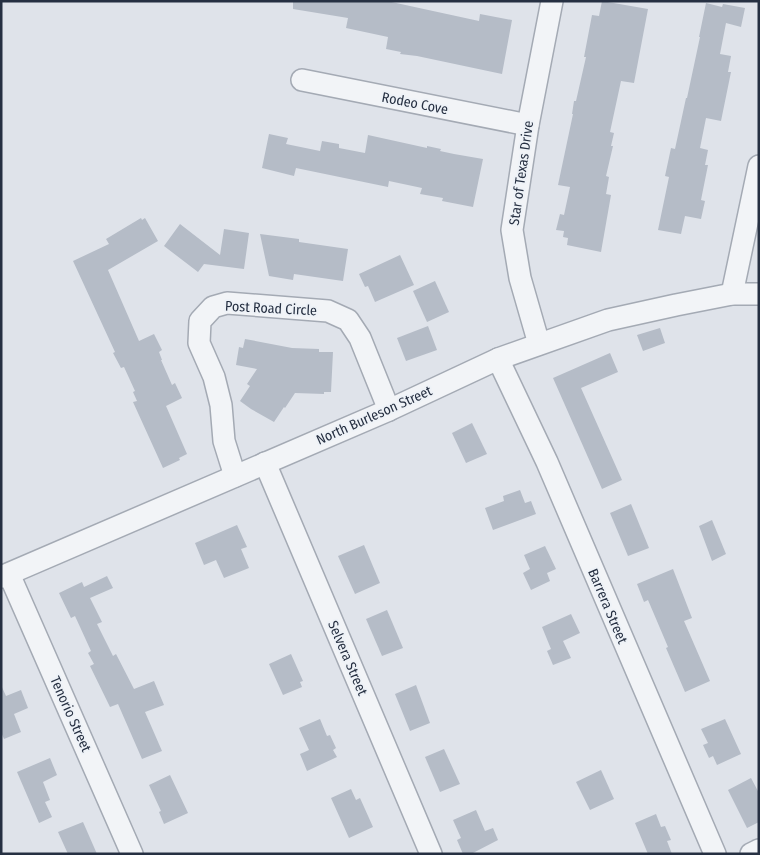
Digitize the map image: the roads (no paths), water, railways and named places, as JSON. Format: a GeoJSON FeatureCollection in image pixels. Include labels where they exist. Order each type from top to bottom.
{"type":"FeatureCollection","features":[{"type":"Feature","properties":{"kind":"street","name":"Star of Texas Drive"},"geometry":{"type":"LineString","coordinates":[[540,344],[520,278],[512,230],[528,124],[552,1]]}},
{"type":"Feature","properties":{"kind":"street","name":"Rodeo Cove"},"geometry":{"type":"LineString","coordinates":[[302,80],[528,124]]}},
{"type":"Feature","properties":{"kind":"street"},"geometry":{"type":"LineString","coordinates":[[732,294],[759,166]]}},
{"type":"Feature","properties":{"kind":"street","name":"North Burleson Street"},"geometry":{"type":"LineString","coordinates":[[5,575],[388,410],[498,359],[608,320],[732,294],[759,294]]}},
{"type":"Feature","properties":{"kind":"street","name":"Post Road Circle"},"geometry":{"type":"LineString","coordinates":[[235,476],[224,441],[221,405],[214,377],[199,343],[200,321],[213,307],[227,303],[328,311],[348,320],[360,338],[388,410]]}},
{"type":"Feature","properties":{"kind":"street","name":"Barrera Street"},"geometry":{"type":"LineString","coordinates":[[498,359],[551,471],[715,854]]}},
{"type":"Feature","properties":{"kind":"street","name":"Selvera Street"},"geometry":{"type":"LineString","coordinates":[[265,463],[431,854]]}},
{"type":"Feature","properties":{"kind":"street","name":"Tenorio Street"},"geometry":{"type":"LineString","coordinates":[[5,575],[132,854]]}},
{"type":"Feature","properties":{"kind":"street"},"geometry":{"type":"LineString","coordinates":[[751,854],[759,850]]}}]}
